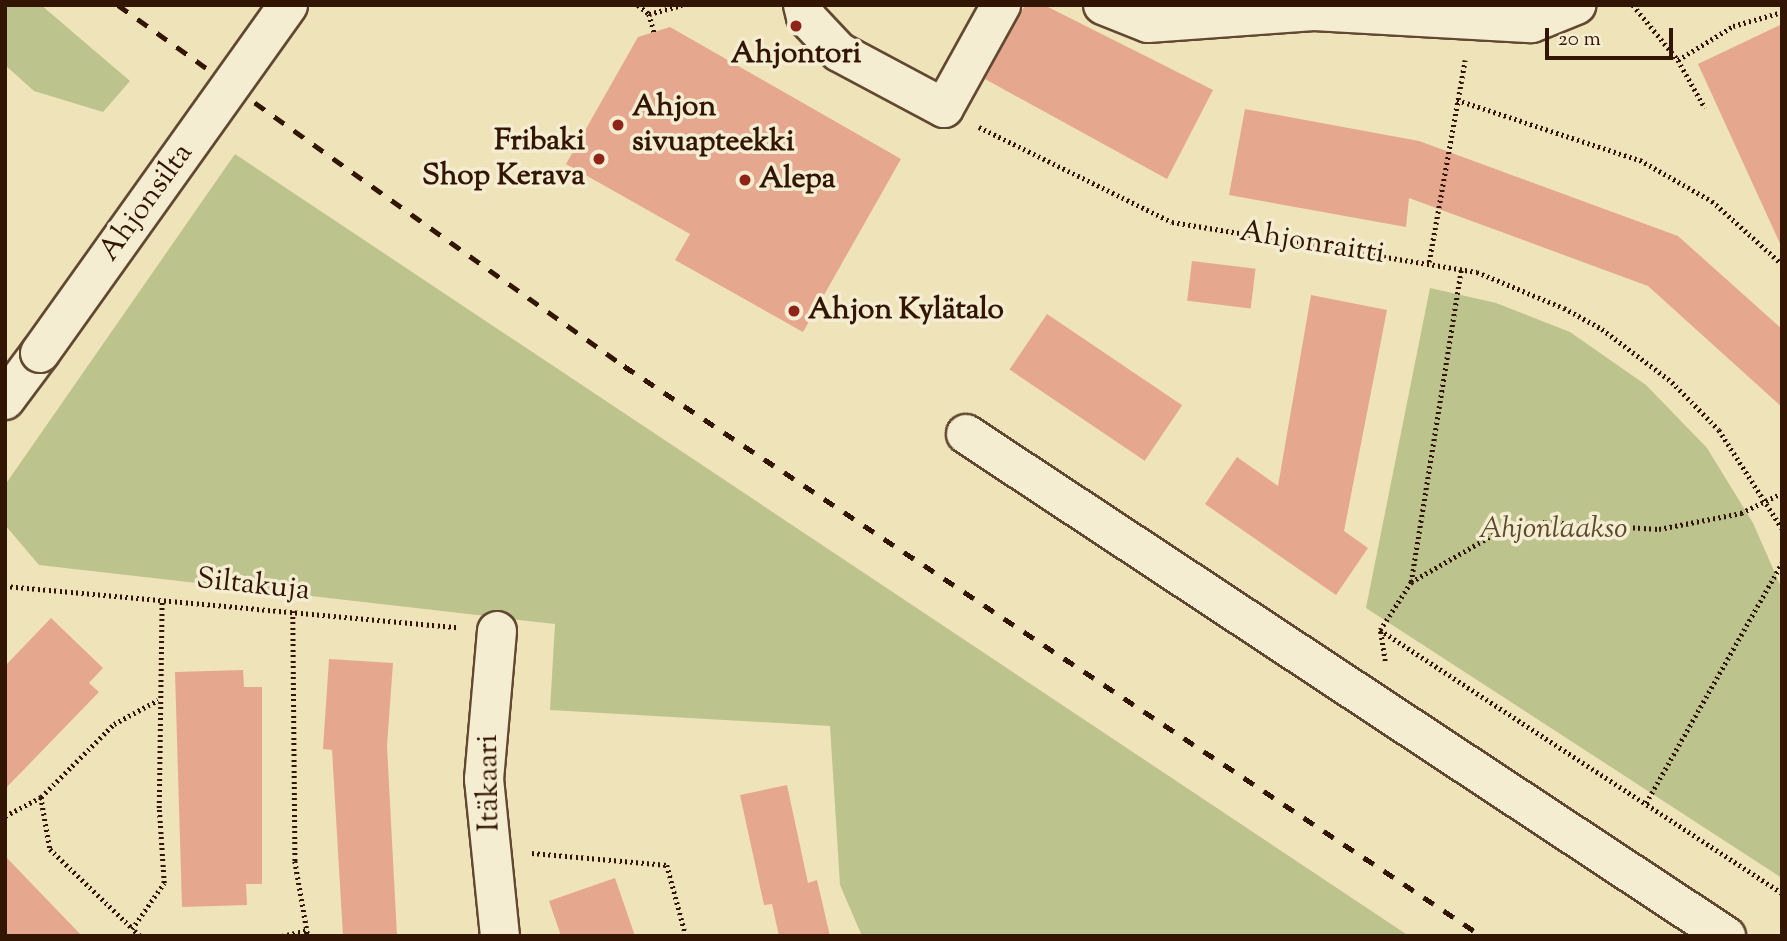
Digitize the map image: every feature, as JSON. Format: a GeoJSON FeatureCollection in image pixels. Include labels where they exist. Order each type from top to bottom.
{"type":"FeatureCollection","features":[{"type":"Feature","properties":{"kind":"street","name":"Ahjonsilta"},"geometry":{"type":"LineString","coordinates":[[5,400],[288,5]]}},
{"type":"Feature","properties":{"kind":"street"},"geometry":{"type":"LineString","coordinates":[[803,5],[806,17],[839,51],[944,108],[1001,5]]}},
{"type":"Feature","properties":{"kind":"street"},"geometry":{"type":"LineString","coordinates":[[1103,5],[1148,23],[1314,11],[1532,23],[1576,5]]}},
{"type":"Feature","properties":{"kind":"street"},"geometry":{"type":"LineString","coordinates":[[966,433],[1726,936]]}},
{"type":"Feature","properties":{"kind":"street","name":"Itäkaari"},"geometry":{"type":"LineString","coordinates":[[497,631],[484,779],[500,936]]}},
{"type":"Feature","properties":{"kind":"path"},"geometry":{"type":"LineString","coordinates":[[638,5],[649,14],[654,32]]}},
{"type":"Feature","properties":{"kind":"path"},"geometry":{"type":"LineString","coordinates":[[649,14],[682,5]]}},
{"type":"Feature","properties":{"kind":"path"},"geometry":{"type":"LineString","coordinates":[[1633,5],[1678,60],[1705,108]]}},
{"type":"Feature","properties":{"kind":"path"},"geometry":{"type":"LineString","coordinates":[[1678,60],[1733,26],[1782,12]]}},
{"type":"Feature","properties":{"kind":"path"},"geometry":{"type":"LineString","coordinates":[[1429,262],[1474,19]]}},
{"type":"Feature","properties":{"kind":"path"},"geometry":{"type":"LineString","coordinates":[[1457,100],[1640,160],[1712,201],[1782,264]]}},
{"type":"Feature","properties":{"kind":"path","name":"Ahjonraitti"},"geometry":{"type":"LineString","coordinates":[[944,108],[1172,222],[1461,269],[1564,308],[1636,354],[1719,430],[1782,528]]}},
{"type":"Feature","properties":{"kind":"path"},"geometry":{"type":"LineString","coordinates":[[1461,269],[1411,582],[1380,630],[1782,893]]}},
{"type":"Feature","properties":{"kind":"path"},"geometry":{"type":"LineString","coordinates":[[1411,582],[1505,528],[1545,522],[1659,529],[1704,524],[1782,494]]}},
{"type":"Feature","properties":{"kind":"path"},"geometry":{"type":"LineString","coordinates":[[1646,803],[1782,563]]}},
{"type":"Feature","properties":{"kind":"path","name":"Siltakuja"},"geometry":{"type":"LineString","coordinates":[[5,586],[497,631]]}},
{"type":"Feature","properties":{"kind":"path"},"geometry":{"type":"LineString","coordinates":[[132,929],[164,883],[159,700],[162,599]]}},
{"type":"Feature","properties":{"kind":"path"},"geometry":{"type":"LineString","coordinates":[[282,936],[308,933],[295,861],[293,611]]}},
{"type":"Feature","properties":{"kind":"path"},"geometry":{"type":"LineString","coordinates":[[5,816],[41,797],[114,724],[159,700]]}},
{"type":"Feature","properties":{"kind":"path"},"geometry":{"type":"LineString","coordinates":[[41,797],[50,849],[140,936]]}},
{"type":"Feature","properties":{"kind":"path"},"geometry":{"type":"LineString","coordinates":[[491,849],[667,865],[687,936]]}},
{"type":"Feature","properties":{"kind":"green space"},"geometry":{"type":"Polygon","coordinates":[[[5,5],[41,5],[130,81],[103,112],[34,91],[5,65],[5,5]]]}},
{"type":"Feature","properties":{"kind":"green space"},"geometry":{"type":"Polygon","coordinates":[[[235,154],[1409,936],[862,936],[840,885],[830,726],[550,710],[555,624],[39,565],[5,525],[5,485],[235,154]]]}},
{"type":"Feature","properties":{"kind":"green space","name":"Ahjonlaakso"},"geometry":{"type":"Polygon","coordinates":[[[1430,288],[1496,303],[1570,332],[1646,385],[1707,448],[1753,523],[1782,589],[1782,878],[1366,608],[1430,288]]]}},
{"type":"Feature","properties":{"kind":"building"},"geometry":{"type":"Polygon","coordinates":[[[1025,5],[1044,5],[1213,90],[1167,179],[985,79],[1025,5]]]}},
{"type":"Feature","properties":{"kind":"building"},"geometry":{"type":"Polygon","coordinates":[[[1782,24],[1782,248],[1698,64],[1782,24]]]}},
{"type":"Feature","properties":{"kind":"building"},"geometry":{"type":"Polygon","coordinates":[[[670,27],[901,159],[803,332],[675,260],[690,234],[566,164],[638,37],[670,27]]]}},
{"type":"Feature","properties":{"kind":"building"},"geometry":{"type":"Polygon","coordinates":[[[1245,109],[1419,141],[1678,236],[1782,329],[1782,407],[1648,286],[1409,198],[1406,227],[1229,195],[1245,109]]]}},
{"type":"Feature","properties":{"kind":"building"},"geometry":{"type":"Polygon","coordinates":[[[1192,261],[1256,269],[1251,309],[1187,301],[1192,261]]]}},
{"type":"Feature","properties":{"kind":"building"},"geometry":{"type":"Polygon","coordinates":[[[1311,295],[1387,310],[1344,531],[1368,548],[1336,595],[1205,504],[1237,457],[1278,486],[1311,295]]]}},
{"type":"Feature","properties":{"kind":"building"},"geometry":{"type":"Polygon","coordinates":[[[1047,314],[1182,405],[1145,461],[1010,370],[1047,314]]]}},
{"type":"Feature","properties":{"kind":"building"},"geometry":{"type":"Polygon","coordinates":[[[51,618],[103,668],[89,683],[99,692],[5,789],[5,666],[51,618]]]}},
{"type":"Feature","properties":{"kind":"building"},"geometry":{"type":"Polygon","coordinates":[[[329,659],[393,663],[387,746],[397,936],[343,936],[332,750],[323,749],[329,659]]]}},
{"type":"Feature","properties":{"kind":"building"},"geometry":{"type":"Polygon","coordinates":[[[243,670],[244,687],[262,687],[262,884],[246,884],[247,905],[182,907],[175,672],[243,670]]]}},
{"type":"Feature","properties":{"kind":"building"},"geometry":{"type":"Polygon","coordinates":[[[787,785],[808,883],[817,880],[830,936],[779,936],[772,904],[764,905],[740,795],[787,785]]]}},
{"type":"Feature","properties":{"kind":"building"},"geometry":{"type":"Polygon","coordinates":[[[5,856],[82,936],[5,936],[5,856]]]}},
{"type":"Feature","properties":{"kind":"building"},"geometry":{"type":"Polygon","coordinates":[[[615,878],[635,936],[561,936],[549,901],[615,878]]]}},
{"type":"Feature","properties":{"kind":"railway"},"geometry":{"type":"LineString","coordinates":[[118,5],[624,366],[1482,936]]}},
{"type":"Feature","properties":{"kind":"place","name":"Ahjontori"},"geometry":{"type":"Point","coordinates":[796,26]}},
{"type":"Feature","properties":{"kind":"place","name":"Ahjon sivuapteekki"},"geometry":{"type":"Point","coordinates":[618,125]}},
{"type":"Feature","properties":{"kind":"place","name":"Fribaki Shop Kerava"},"geometry":{"type":"Point","coordinates":[599,159]}},
{"type":"Feature","properties":{"kind":"place","name":"Alepa"},"geometry":{"type":"Point","coordinates":[745,180]}},
{"type":"Feature","properties":{"kind":"place","name":"Ahjon Kylätalo"},"geometry":{"type":"Point","coordinates":[794,311]}}]}
